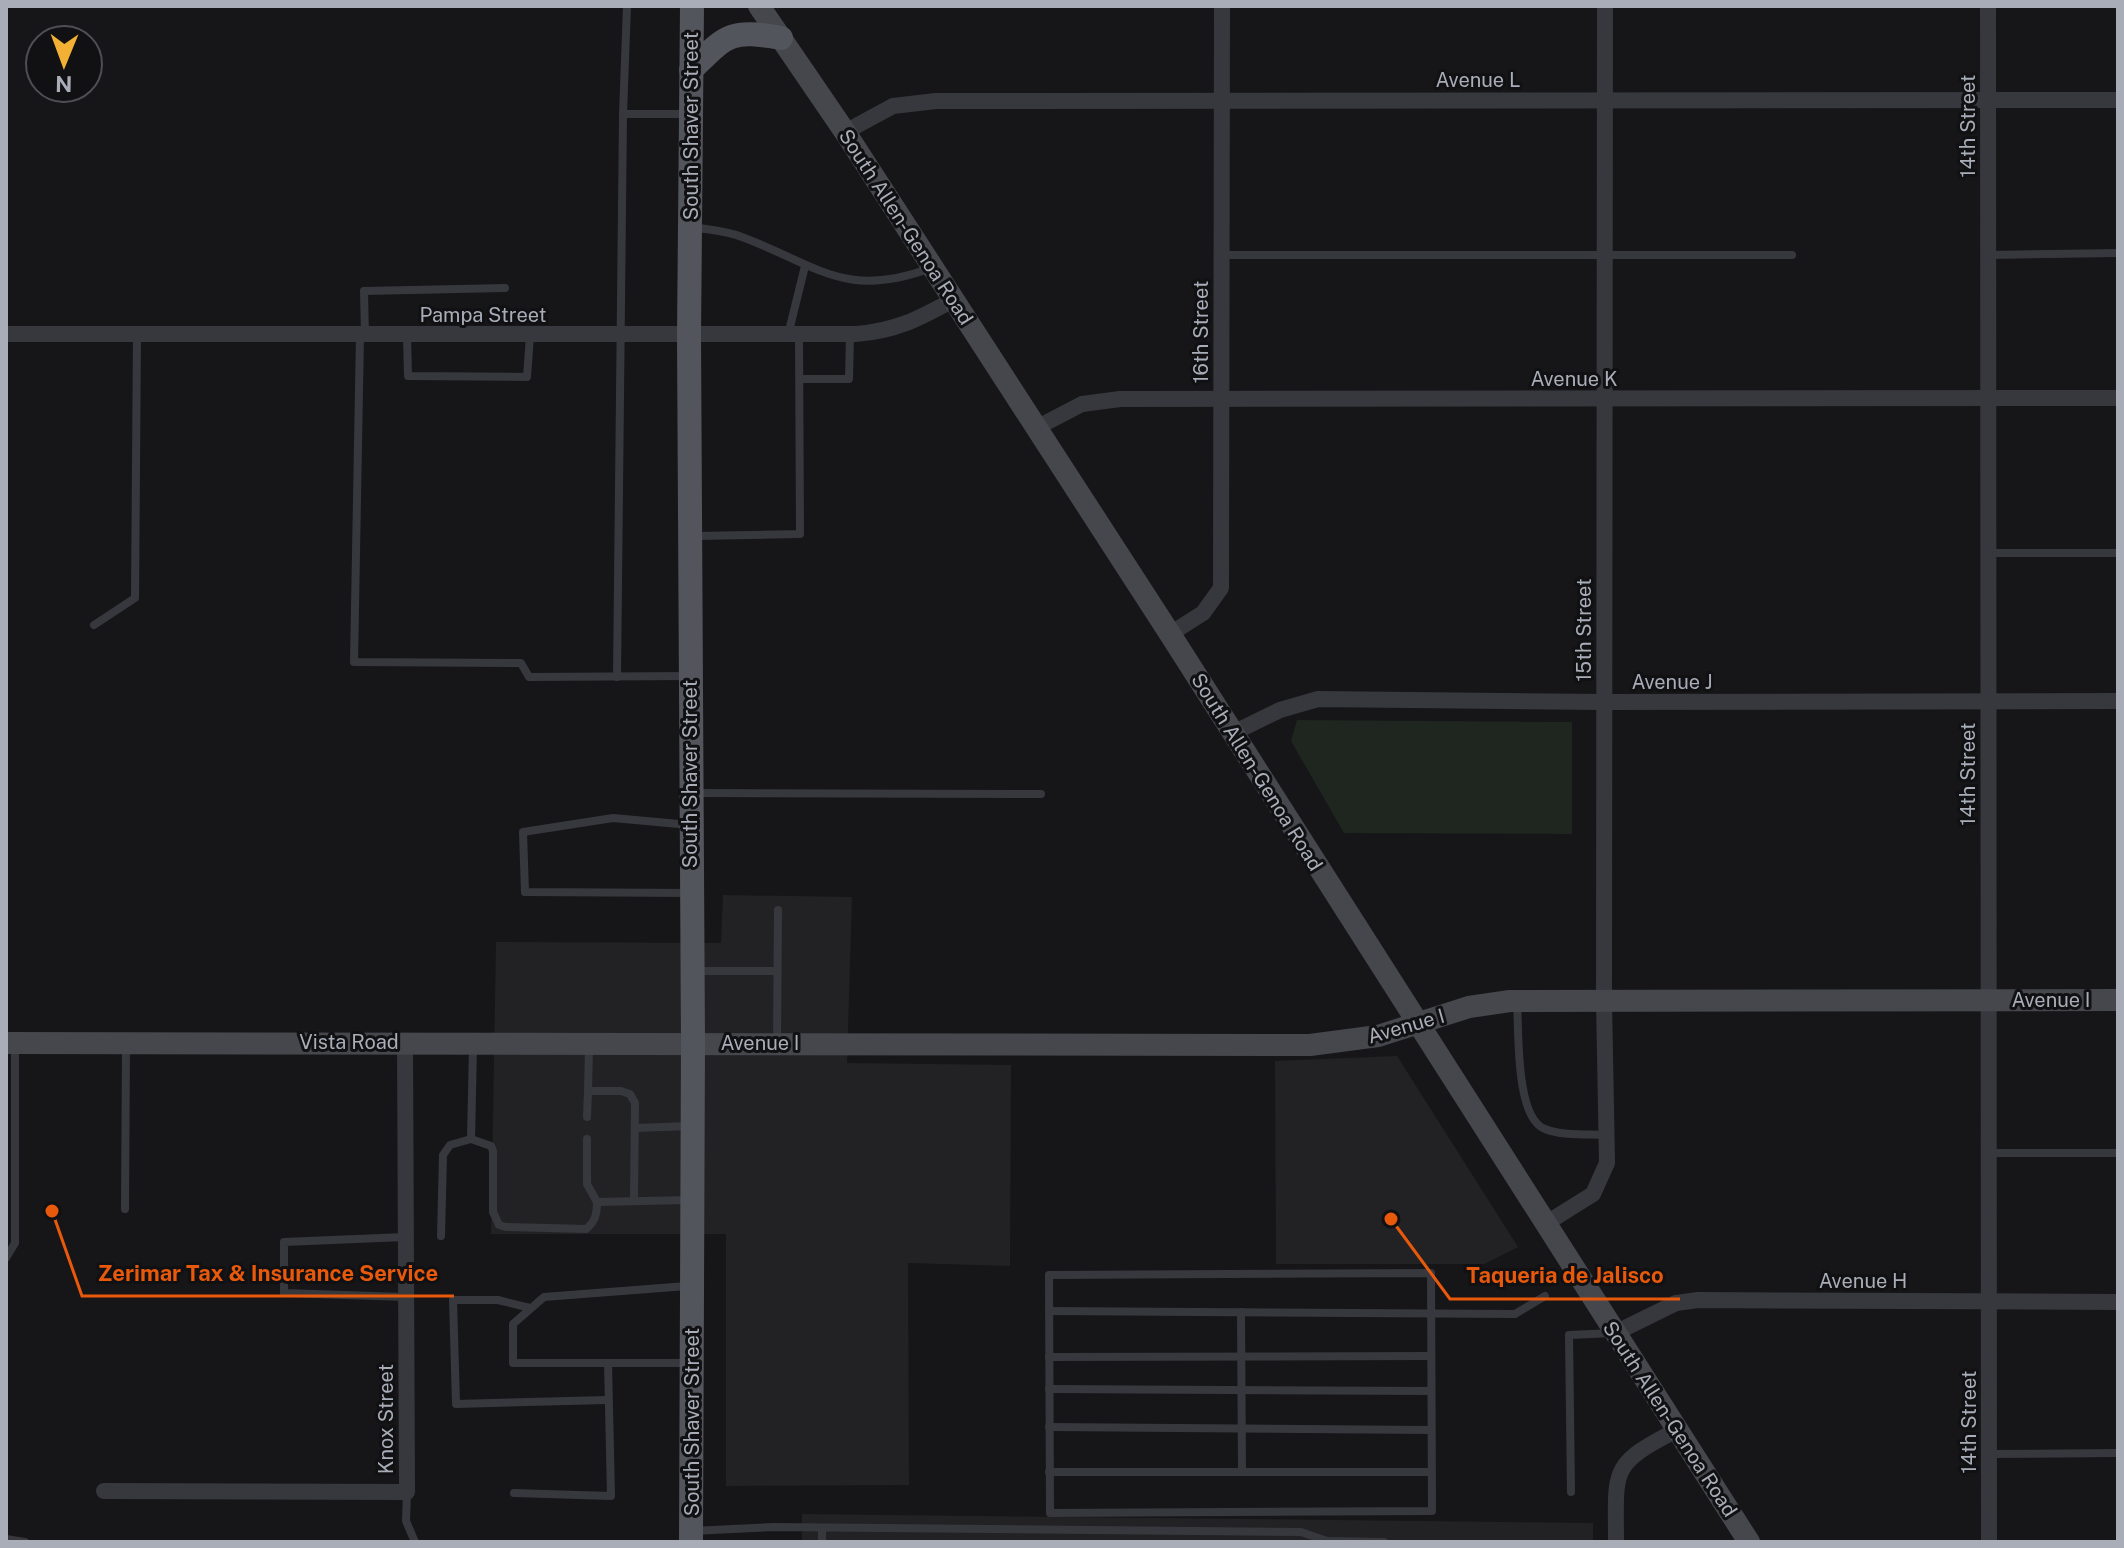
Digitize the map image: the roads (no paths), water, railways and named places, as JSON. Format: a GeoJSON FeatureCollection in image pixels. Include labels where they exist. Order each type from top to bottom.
{"type":"FeatureCollection","features":[{"type":"Feature","properties":{"kind":"main road","name":"South Shaver Street"},"geometry":{"type":"LineString","coordinates":[[691,1537],[693,1043],[689,336],[692,6]]}},
{"type":"Feature","properties":{"kind":"main road"},"geometry":{"type":"LineString","coordinates":[[691,70],[721,41],[734,34],[751,33],[781,38]]}},
{"type":"Feature","properties":{"kind":"street","name":"16th Street"},"geometry":{"type":"LineString","coordinates":[[1170,634],[1203,613],[1221,588],[1222,6]]}},
{"type":"Feature","properties":{"kind":"street","name":"15th Street"},"geometry":{"type":"LineString","coordinates":[[1545,1224],[1593,1194],[1607,1163],[1604,1000],[1605,6]]}},
{"type":"Feature","properties":{"kind":"street","name":"14th Street"},"geometry":{"type":"LineString","coordinates":[[1988,6],[1989,1542]]}},
{"type":"Feature","properties":{"kind":"street","name":"South Allen-Genoa Road"},"geometry":{"type":"LineString","coordinates":[[761,7],[1170,634],[1749,1542]]}},
{"type":"Feature","properties":{"kind":"street","name":"Avenue L"},"geometry":{"type":"LineString","coordinates":[[845,132],[893,106],[936,101],[2118,100]]}},
{"type":"Feature","properties":{"kind":"street","name":"Pampa Street"},"geometry":{"type":"LineString","coordinates":[[6,334],[850,334],[886,332],[909,324],[953,300]]}},
{"type":"Feature","properties":{"kind":"street","name":"Avenue K"},"geometry":{"type":"LineString","coordinates":[[1036,428],[1082,404],[1120,399],[2118,398]]}},
{"type":"Feature","properties":{"kind":"street","name":"Avenue J"},"geometry":{"type":"LineString","coordinates":[[1233,733],[1280,710],[1318,699],[2118,701]]}},
{"type":"Feature","properties":{"kind":"street","name":"Avenue I"},"geometry":{"type":"LineString","coordinates":[[693,1043],[1310,1045],[1378,1036],[1469,1007],[1517,1001],[2118,1000]]}},
{"type":"Feature","properties":{"kind":"street","name":"Knox Street"},"geometry":{"type":"LineString","coordinates":[[104,1491],[407,1492],[405,1042]]}},
{"type":"Feature","properties":{"kind":"street","name":"Vista Road"},"geometry":{"type":"LineString","coordinates":[[10,1043],[693,1043]]}},
{"type":"Feature","properties":{"kind":"street","name":"Avenue H"},"geometry":{"type":"LineString","coordinates":[[1615,1333],[1676,1303],[1698,1300],[2118,1302]]}},
{"type":"Feature","properties":{"kind":"street"},"geometry":{"type":"LineString","coordinates":[[1616,1542],[1616,1484],[1621,1468],[1644,1447],[1677,1430]]}},
{"type":"Feature","properties":{"kind":"lane"},"geometry":{"type":"LineString","coordinates":[[617,677],[619,336],[627,6]]}},
{"type":"Feature","properties":{"kind":"lane"},"geometry":{"type":"LineString","coordinates":[[623,114],[690,114]]}},
{"type":"Feature","properties":{"kind":"lane"},"geometry":{"type":"LineString","coordinates":[[690,227],[738,235],[844,280],[887,282],[932,268]]}},
{"type":"Feature","properties":{"kind":"lane"},"geometry":{"type":"LineString","coordinates":[[1988,255],[2118,253]]}},
{"type":"Feature","properties":{"kind":"lane"},"geometry":{"type":"LineString","coordinates":[[1221,255],[1792,255]]}},
{"type":"Feature","properties":{"kind":"lane"},"geometry":{"type":"LineString","coordinates":[[690,536],[800,534],[800,379],[794,336],[805,266]]}},
{"type":"Feature","properties":{"kind":"lane"},"geometry":{"type":"LineString","coordinates":[[505,288],[364,291],[354,662],[521,663],[529,677],[690,676]]}},
{"type":"Feature","properties":{"kind":"lane"},"geometry":{"type":"LineString","coordinates":[[800,379],[849,379],[850,334]]}},
{"type":"Feature","properties":{"kind":"lane"},"geometry":{"type":"LineString","coordinates":[[94,625],[135,598],[137,335]]}},
{"type":"Feature","properties":{"kind":"lane"},"geometry":{"type":"LineString","coordinates":[[407,335],[408,376],[527,377],[530,336]]}},
{"type":"Feature","properties":{"kind":"lane"},"geometry":{"type":"LineString","coordinates":[[1988,553],[2118,553]]}},
{"type":"Feature","properties":{"kind":"lane"},"geometry":{"type":"LineString","coordinates":[[690,793],[1041,794]]}},
{"type":"Feature","properties":{"kind":"lane"},"geometry":{"type":"LineString","coordinates":[[690,825],[613,818],[523,832],[525,892],[691,893]]}},
{"type":"Feature","properties":{"kind":"lane"},"geometry":{"type":"LineString","coordinates":[[777,1043],[778,910]]}},
{"type":"Feature","properties":{"kind":"lane"},"geometry":{"type":"LineString","coordinates":[[692,971],[777,971]]}},
{"type":"Feature","properties":{"kind":"lane"},"geometry":{"type":"LineString","coordinates":[[1517,1001],[1524,1103],[1535,1123],[1554,1131],[1607,1135]]}},
{"type":"Feature","properties":{"kind":"lane"},"geometry":{"type":"LineString","coordinates":[[471,1139],[473,1042]]}},
{"type":"Feature","properties":{"kind":"lane"},"geometry":{"type":"LineString","coordinates":[[6,1258],[15,1243],[10,1043]]}},
{"type":"Feature","properties":{"kind":"lane"},"geometry":{"type":"LineString","coordinates":[[125,1209],[126,1043]]}},
{"type":"Feature","properties":{"kind":"lane"},"geometry":{"type":"LineString","coordinates":[[587,1117],[589,1043]]}},
{"type":"Feature","properties":{"kind":"lane"},"geometry":{"type":"LineString","coordinates":[[588,1091],[621,1091],[630,1094],[635,1103],[634,1201]]}},
{"type":"Feature","properties":{"kind":"lane"},"geometry":{"type":"LineString","coordinates":[[635,1128],[692,1126]]}},
{"type":"Feature","properties":{"kind":"lane"},"geometry":{"type":"LineString","coordinates":[[441,1236],[443,1155],[450,1145],[471,1139],[491,1146],[493,1151],[493,1212],[499,1225],[586,1229],[593,1224],[597,1202],[587,1184],[587,1139]]}},
{"type":"Feature","properties":{"kind":"lane"},"geometry":{"type":"LineString","coordinates":[[1988,1153],[2118,1153]]}},
{"type":"Feature","properties":{"kind":"lane"},"geometry":{"type":"LineString","coordinates":[[597,1202],[692,1200]]}},
{"type":"Feature","properties":{"kind":"lane"},"geometry":{"type":"LineString","coordinates":[[405,1237],[284,1242],[284,1293],[406,1297]]}},
{"type":"Feature","properties":{"kind":"lane"},"geometry":{"type":"LineString","coordinates":[[1431,1273],[1431,1313],[1432,1511],[1050,1513],[1049,1275],[1431,1273]]}},
{"type":"Feature","properties":{"kind":"lane"},"geometry":{"type":"LineString","coordinates":[[692,1286],[544,1297],[513,1324],[513,1363],[692,1363]]}},
{"type":"Feature","properties":{"kind":"lane"},"geometry":{"type":"LineString","coordinates":[[1049,1311],[1515,1314],[1545,1296]]}},
{"type":"Feature","properties":{"kind":"lane"},"geometry":{"type":"LineString","coordinates":[[530,1308],[498,1300],[453,1300],[456,1404],[607,1400]]}},
{"type":"Feature","properties":{"kind":"lane"},"geometry":{"type":"LineString","coordinates":[[1241,1312],[1242,1472]]}},
{"type":"Feature","properties":{"kind":"lane"},"geometry":{"type":"LineString","coordinates":[[1571,1492],[1569,1335],[1615,1333]]}},
{"type":"Feature","properties":{"kind":"lane"},"geometry":{"type":"LineString","coordinates":[[1049,1357],[1431,1356]]}},
{"type":"Feature","properties":{"kind":"lane"},"geometry":{"type":"LineString","coordinates":[[514,1493],[611,1496],[608,1363]]}},
{"type":"Feature","properties":{"kind":"lane"},"geometry":{"type":"LineString","coordinates":[[1049,1389],[1431,1391]]}},
{"type":"Feature","properties":{"kind":"lane"},"geometry":{"type":"LineString","coordinates":[[1049,1427],[1431,1430]]}},
{"type":"Feature","properties":{"kind":"lane"},"geometry":{"type":"LineString","coordinates":[[1989,1454],[2118,1453]]}},
{"type":"Feature","properties":{"kind":"lane"},"geometry":{"type":"LineString","coordinates":[[1049,1472],[1431,1472]]}},
{"type":"Feature","properties":{"kind":"lane"},"geometry":{"type":"LineString","coordinates":[[407,1492],[406,1521],[415,1542]]}},
{"type":"Feature","properties":{"kind":"lane"},"geometry":{"type":"LineString","coordinates":[[691,1537],[822,1528],[1301,1532],[1327,1542],[1384,1542]]}},
{"type":"Feature","properties":{"kind":"lane"},"geometry":{"type":"LineString","coordinates":[[822,1528],[822,1542]]}},
{"type":"Feature","properties":{"kind":"lane"},"geometry":{"type":"LineString","coordinates":[[6,1539],[25,1542]]}},
{"type":"Feature","properties":{"kind":"place","name":"Zerimar Tax & Insurance Service"},"geometry":{"type":"Point","coordinates":[52,1211]}},
{"type":"Feature","properties":{"kind":"place","name":"Taqueria de Jalisco"},"geometry":{"type":"Point","coordinates":[1391,1219]}}]}
